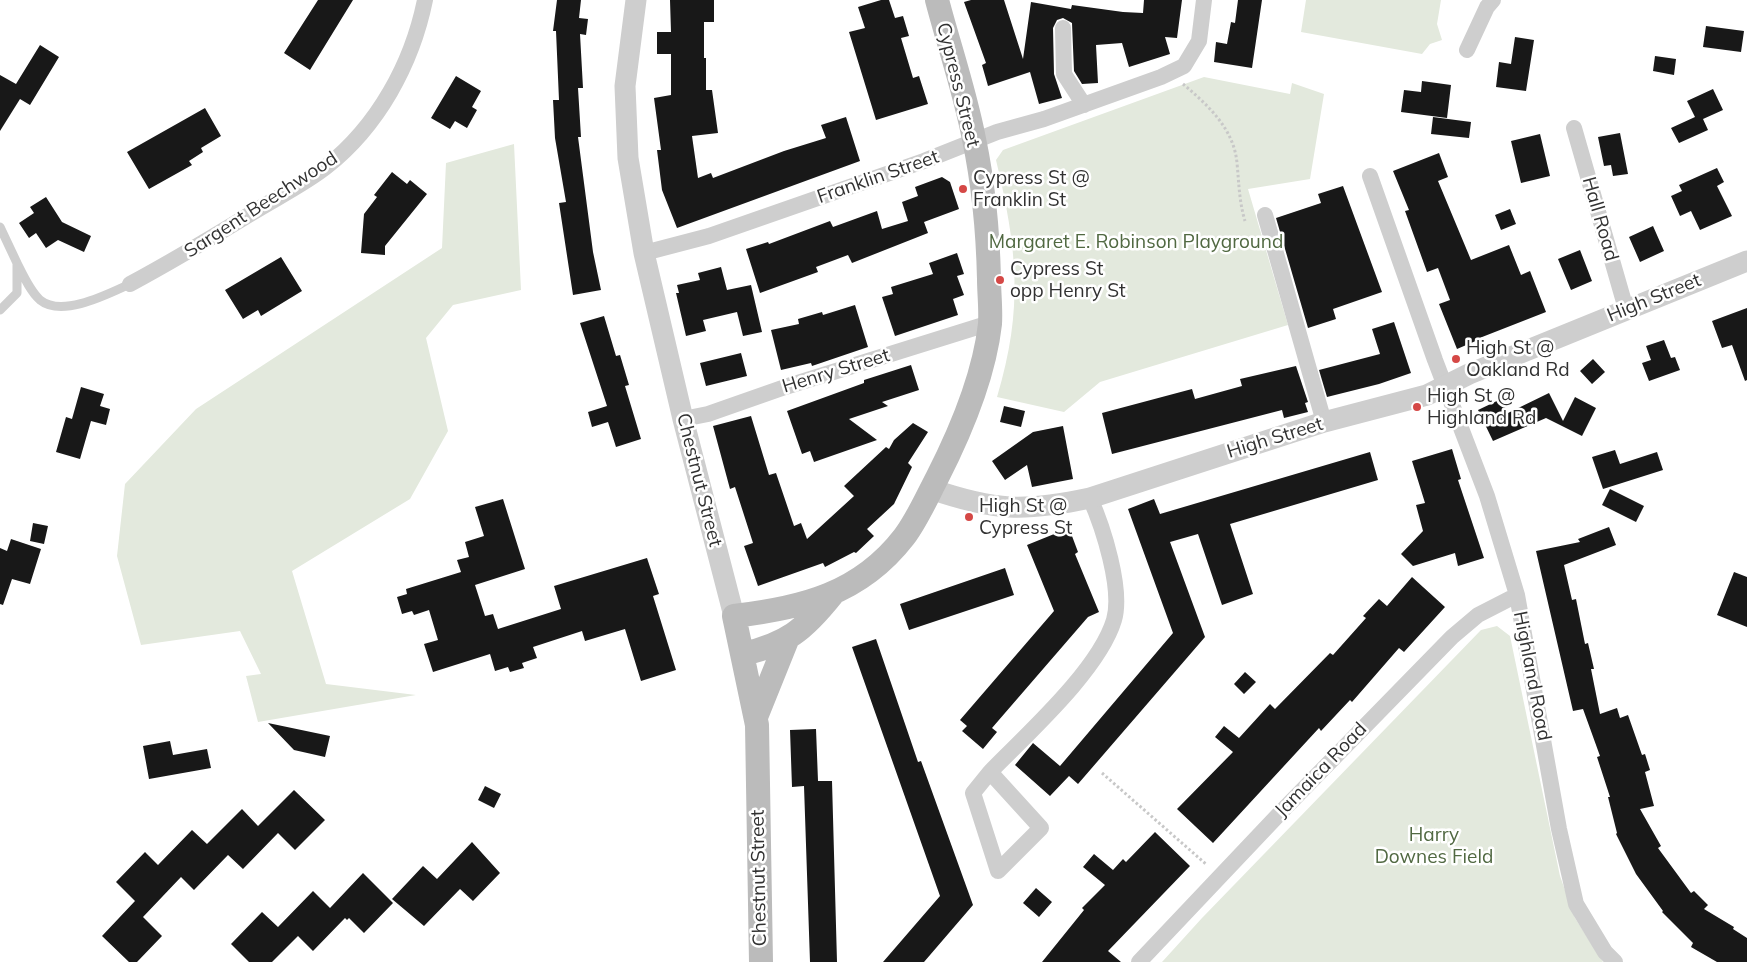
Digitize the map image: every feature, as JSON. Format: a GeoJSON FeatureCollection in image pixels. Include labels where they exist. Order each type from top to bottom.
{"type":"FeatureCollection","features":[{"type":"Feature","properties":{"kind":"main road","name":"Cypress Street"},"geometry":{"type":"LineString","coordinates":[[931,489],[961,427],[984,355],[990,323],[988,249],[975,142],[937,0]]}},
{"type":"Feature","properties":{"kind":"main road"},"geometry":{"type":"LineString","coordinates":[[734,616],[768,612],[832,595],[845,589],[878,567],[905,536],[931,489]]}},
{"type":"Feature","properties":{"kind":"main road"},"geometry":{"type":"LineString","coordinates":[[743,654],[770,648],[787,640],[815,617],[832,595]]}},
{"type":"Feature","properties":{"kind":"main road","name":"Chestnut Street"},"geometry":{"type":"LineString","coordinates":[[734,616],[756,717],[761,962]]}},
{"type":"Feature","properties":{"kind":"main road"},"geometry":{"type":"LineString","coordinates":[[756,717],[787,640]]}},
{"type":"Feature","properties":{"kind":"street","name":"Sargent Beechwood"},"geometry":{"type":"LineString","coordinates":[[130,284],[183,255],[283,195],[341,154],[362,131],[400,75],[412,49],[425,0]]}},
{"type":"Feature","properties":{"kind":"street","name":"Chestnut Street"},"geometry":{"type":"LineString","coordinates":[[636,0],[625,86],[628,158],[644,253],[683,419],[734,616]]}},
{"type":"Feature","properties":{"kind":"street","name":"Franklin Street"},"geometry":{"type":"LineString","coordinates":[[644,253],[709,236],[924,162],[997,132],[1084,105],[1160,78],[1184,66],[1198,41],[1204,0]]}},
{"type":"Feature","properties":{"kind":"street"},"geometry":{"type":"LineString","coordinates":[[1467,50],[1487,6],[1493,0]]}},
{"type":"Feature","properties":{"kind":"street"},"geometry":{"type":"LineString","coordinates":[[1063,28],[1064,74],[1084,105]]}},
{"type":"Feature","properties":{"kind":"street","name":"Hall Road"},"geometry":{"type":"LineString","coordinates":[[1574,128],[1626,309]]}},
{"type":"Feature","properties":{"kind":"street","name":"Highland Road"},"geometry":{"type":"LineString","coordinates":[[1370,176],[1445,386],[1487,496],[1516,595],[1559,830],[1576,904],[1605,952],[1615,962]]}},
{"type":"Feature","properties":{"kind":"street"},"geometry":{"type":"LineString","coordinates":[[1265,215],[1324,422]]}},
{"type":"Feature","properties":{"kind":"street","name":"High Street"},"geometry":{"type":"LineString","coordinates":[[931,489],[972,503],[1004,509],[1051,507],[1090,498],[1324,422],[1427,395],[1469,374],[1747,261]]}},
{"type":"Feature","properties":{"kind":"street","name":"Henry Street"},"geometry":{"type":"LineString","coordinates":[[683,419],[708,414],[785,387],[990,323]]}},
{"type":"Feature","properties":{"kind":"street"},"geometry":{"type":"LineString","coordinates":[[990,772],[1041,828],[998,871],[973,793],[990,772],[1074,685],[1107,637],[1114,618],[1114,576],[1097,512],[1090,498]]}},
{"type":"Feature","properties":{"kind":"street","name":"Jamaica Road"},"geometry":{"type":"LineString","coordinates":[[1139,962],[1282,811],[1452,637],[1478,615],[1516,595]]}},
{"type":"Feature","properties":{"kind":"lane"},"geometry":{"type":"LineString","coordinates":[[0,227],[17,263],[41,301],[61,307],[99,298],[130,284]]}},
{"type":"Feature","properties":{"kind":"lane"},"geometry":{"type":"LineString","coordinates":[[0,310],[17,293],[17,263]]}},
{"type":"Feature","properties":{"kind":"path"},"geometry":{"type":"LineString","coordinates":[[1180,82],[1212,110],[1225,127],[1233,145],[1237,162],[1239,202],[1245,221]]}},
{"type":"Feature","properties":{"kind":"path"},"geometry":{"type":"LineString","coordinates":[[1102,773],[1208,865]]}},
{"type":"Feature","properties":{"kind":"green space"},"geometry":{"type":"Polygon","coordinates":[[[1306,0],[1441,0],[1437,24],[1442,40],[1430,44],[1422,54],[1301,32],[1306,0]]]}},
{"type":"Feature","properties":{"kind":"green space","name":"Margaret E. Robinson Playground"},"geometry":{"type":"Polygon","coordinates":[[[1204,77],[1290,94],[1292,83],[1324,94],[1310,179],[1248,189],[1288,325],[1100,382],[1064,412],[997,397],[1006,365],[1011,335],[1014,278],[1009,222],[996,160],[1003,150],[1204,77]]]}},
{"type":"Feature","properties":{"kind":"green space"},"geometry":{"type":"Polygon","coordinates":[[[514,144],[521,290],[453,305],[426,338],[448,431],[410,499],[292,571],[326,684],[416,695],[258,722],[246,676],[261,674],[240,631],[141,645],[117,556],[125,484],[196,409],[442,248],[446,163],[514,144]]]}},
{"type":"Feature","properties":{"kind":"green space","name":"Harry Downes Field"},"geometry":{"type":"Polygon","coordinates":[[[1497,626],[1510,636],[1560,876],[1575,918],[1603,962],[1162,962],[1202,918],[1481,630],[1497,626]]]}},
{"type":"Feature","properties":{"kind":"building"},"geometry":{"type":"Polygon","coordinates":[[[318,0],[353,0],[310,70],[284,53],[318,0]]]}},
{"type":"Feature","properties":{"kind":"building"},"geometry":{"type":"Polygon","coordinates":[[[557,0],[581,0],[579,18],[588,19],[586,35],[580,34],[583,88],[578,88],[581,137],[578,137],[593,252],[601,290],[573,295],[559,203],[566,202],[555,138],[553,100],[559,100],[556,31],[553,31],[557,0]]]}},
{"type":"Feature","properties":{"kind":"building"},"geometry":{"type":"Polygon","coordinates":[[[670,0],[714,0],[714,22],[704,22],[704,58],[706,58],[706,90],[712,90],[718,133],[692,136],[698,178],[711,173],[713,178],[784,151],[826,138],[821,125],[846,117],[860,161],[677,228],[662,190],[657,150],[661,150],[654,98],[671,95],[671,54],[657,54],[657,32],[671,32],[670,0]]]}},
{"type":"Feature","properties":{"kind":"building"},"geometry":{"type":"Polygon","coordinates":[[[881,0],[889,0],[895,18],[903,16],[909,36],[901,38],[913,78],[919,76],[928,104],[876,120],[849,32],[865,28],[858,7],[881,0]]]}},
{"type":"Feature","properties":{"kind":"building"},"geometry":{"type":"Polygon","coordinates":[[[971,0],[1004,0],[1023,59],[1031,2],[1071,9],[1072,5],[1143,13],[1144,0],[1182,0],[1177,38],[1165,37],[1170,54],[1129,67],[1122,43],[1096,45],[1098,83],[1082,84],[1074,71],[1072,23],[1063,18],[1057,20],[1053,28],[1054,74],[1062,98],[1039,104],[1030,72],[988,86],[982,65],[986,63],[964,2],[971,0]]]}},
{"type":"Feature","properties":{"kind":"building"},"geometry":{"type":"Polygon","coordinates":[[[1238,0],[1262,0],[1252,68],[1214,62],[1216,42],[1227,44],[1231,22],[1235,23],[1238,0]]]}},
{"type":"Feature","properties":{"kind":"building"},"geometry":{"type":"Polygon","coordinates":[[[1706,26],[1744,31],[1741,52],[1703,47],[1706,26]]]}},
{"type":"Feature","properties":{"kind":"building"},"geometry":{"type":"Polygon","coordinates":[[[1515,37],[1534,40],[1526,91],[1496,87],[1499,62],[1511,64],[1515,37]]]}},
{"type":"Feature","properties":{"kind":"building"},"geometry":{"type":"Polygon","coordinates":[[[40,45],[59,57],[30,105],[20,99],[0,131],[0,75],[16,84],[40,45]]]}},
{"type":"Feature","properties":{"kind":"building"},"geometry":{"type":"Polygon","coordinates":[[[1655,56],[1676,59],[1674,75],[1653,71],[1655,56]]]}},
{"type":"Feature","properties":{"kind":"building"},"geometry":{"type":"Polygon","coordinates":[[[456,76],[481,91],[472,107],[477,110],[467,128],[455,121],[450,129],[431,118],[456,76]]]}},
{"type":"Feature","properties":{"kind":"building"},"geometry":{"type":"Polygon","coordinates":[[[1422,81],[1451,85],[1447,118],[1401,112],[1404,90],[1421,92],[1422,81]]]}},
{"type":"Feature","properties":{"kind":"building"},"geometry":{"type":"Polygon","coordinates":[[[1713,89],[1723,110],[1703,119],[1708,130],[1679,143],[1671,128],[1695,117],[1687,101],[1713,89]]]}},
{"type":"Feature","properties":{"kind":"building"},"geometry":{"type":"Polygon","coordinates":[[[205,108],[221,136],[201,148],[203,152],[189,161],[192,165],[149,189],[127,152],[205,108]]]}},
{"type":"Feature","properties":{"kind":"building"},"geometry":{"type":"Polygon","coordinates":[[[1433,117],[1471,122],[1469,138],[1431,134],[1433,117]]]}},
{"type":"Feature","properties":{"kind":"building"},"geometry":{"type":"Polygon","coordinates":[[[1620,133],[1628,174],[1613,176],[1611,165],[1604,166],[1598,137],[1620,133]]]}},
{"type":"Feature","properties":{"kind":"building"},"geometry":{"type":"Polygon","coordinates":[[[1540,134],[1550,176],[1521,183],[1511,141],[1540,134]]]}},
{"type":"Feature","properties":{"kind":"building"},"geometry":{"type":"Polygon","coordinates":[[[1439,153],[1448,177],[1438,181],[1471,260],[1509,245],[1521,275],[1530,271],[1546,312],[1477,339],[1457,349],[1439,304],[1450,300],[1438,268],[1427,272],[1405,211],[1409,210],[1393,171],[1439,153]]]}},
{"type":"Feature","properties":{"kind":"building"},"geometry":{"type":"Polygon","coordinates":[[[1717,168],[1724,182],[1717,186],[1732,216],[1700,230],[1691,211],[1680,216],[1671,196],[1682,191],[1679,185],[1717,168]]]}},
{"type":"Feature","properties":{"kind":"building"},"geometry":{"type":"Polygon","coordinates":[[[392,172],[407,184],[410,180],[427,194],[385,246],[385,255],[361,253],[364,214],[377,197],[374,195],[392,172]]]}},
{"type":"Feature","properties":{"kind":"building"},"geometry":{"type":"Polygon","coordinates":[[[942,177],[950,182],[959,209],[924,222],[928,233],[852,263],[848,255],[816,267],[818,272],[760,293],[746,249],[768,242],[769,244],[830,221],[833,227],[877,211],[882,229],[908,221],[902,202],[918,196],[915,187],[942,177]]]}},
{"type":"Feature","properties":{"kind":"building"},"geometry":{"type":"Polygon","coordinates":[[[1343,186],[1382,292],[1333,309],[1336,319],[1308,328],[1276,218],[1321,203],[1318,194],[1343,186]]]}},
{"type":"Feature","properties":{"kind":"building"},"geometry":{"type":"Polygon","coordinates":[[[46,197],[62,222],[91,236],[84,252],[58,240],[46,248],[36,233],[29,238],[19,223],[34,213],[30,207],[46,197]]]}},
{"type":"Feature","properties":{"kind":"building"},"geometry":{"type":"Polygon","coordinates":[[[1510,209],[1516,224],[1501,230],[1495,215],[1510,209]]]}},
{"type":"Feature","properties":{"kind":"building"},"geometry":{"type":"Polygon","coordinates":[[[1653,226],[1664,251],[1640,262],[1629,237],[1653,226]]]}},
{"type":"Feature","properties":{"kind":"building"},"geometry":{"type":"Polygon","coordinates":[[[1580,250],[1592,281],[1571,290],[1558,259],[1580,250]]]}},
{"type":"Feature","properties":{"kind":"building"},"geometry":{"type":"Polygon","coordinates":[[[957,253],[964,274],[957,276],[964,295],[953,299],[958,315],[895,336],[882,297],[893,294],[891,287],[933,274],[929,263],[957,253]]]}},
{"type":"Feature","properties":{"kind":"building"},"geometry":{"type":"Polygon","coordinates":[[[281,257],[302,291],[261,316],[258,310],[243,319],[225,290],[281,257]]]}},
{"type":"Feature","properties":{"kind":"building"},"geometry":{"type":"Polygon","coordinates":[[[721,267],[727,290],[751,285],[762,332],[743,336],[737,312],[703,320],[706,331],[686,336],[676,293],[679,293],[677,285],[700,280],[698,273],[721,267]]]}},
{"type":"Feature","properties":{"kind":"building"},"geometry":{"type":"Polygon","coordinates":[[[855,305],[868,347],[812,366],[811,363],[781,370],[771,330],[799,324],[798,319],[822,312],[823,315],[855,305]]]}},
{"type":"Feature","properties":{"kind":"building"},"geometry":{"type":"Polygon","coordinates":[[[1747,308],[1747,380],[1745,381],[1732,345],[1722,348],[1712,321],[1747,308]]]}},
{"type":"Feature","properties":{"kind":"building"},"geometry":{"type":"Polygon","coordinates":[[[604,316],[616,356],[620,355],[629,385],[625,386],[641,439],[616,447],[608,422],[592,427],[588,412],[607,406],[580,323],[604,316]]]}},
{"type":"Feature","properties":{"kind":"building"},"geometry":{"type":"Polygon","coordinates":[[[1394,322],[1411,373],[1379,384],[1327,397],[1319,370],[1380,354],[1372,329],[1394,322]]]}},
{"type":"Feature","properties":{"kind":"building"},"geometry":{"type":"Polygon","coordinates":[[[1664,340],[1671,358],[1675,357],[1680,370],[1649,381],[1642,363],[1651,360],[1646,346],[1664,340]]]}},
{"type":"Feature","properties":{"kind":"building"},"geometry":{"type":"Polygon","coordinates":[[[741,353],[747,376],[706,386],[700,363],[741,353]]]}},
{"type":"Feature","properties":{"kind":"building"},"geometry":{"type":"Polygon","coordinates":[[[1593,359],[1605,372],[1592,384],[1580,371],[1593,359]]]}},
{"type":"Feature","properties":{"kind":"building"},"geometry":{"type":"Polygon","coordinates":[[[911,365],[919,390],[882,402],[888,406],[849,419],[877,440],[814,462],[810,451],[802,454],[787,411],[864,383],[864,380],[911,365]]]}},
{"type":"Feature","properties":{"kind":"building"},"geometry":{"type":"Polygon","coordinates":[[[1296,366],[1308,402],[1305,403],[1308,412],[1284,418],[1282,410],[1112,454],[1102,413],[1192,389],[1195,399],[1242,386],[1240,379],[1296,366]]]}},
{"type":"Feature","properties":{"kind":"building"},"geometry":{"type":"Polygon","coordinates":[[[81,387],[104,394],[100,406],[110,409],[106,425],[91,421],[80,459],[56,452],[66,417],[72,419],[81,387]]]}},
{"type":"Feature","properties":{"kind":"building"},"geometry":{"type":"Polygon","coordinates":[[[1549,393],[1563,421],[1575,397],[1596,408],[1582,436],[1546,418],[1493,441],[1478,410],[1501,399],[1508,413],[1549,393]]]}},
{"type":"Feature","properties":{"kind":"building"},"geometry":{"type":"Polygon","coordinates":[[[1004,406],[1025,411],[1021,427],[1000,422],[1004,406]]]}},
{"type":"Feature","properties":{"kind":"building"},"geometry":{"type":"Polygon","coordinates":[[[751,416],[769,475],[776,473],[794,526],[801,523],[807,539],[854,496],[844,486],[886,447],[889,449],[894,440],[913,423],[928,432],[908,463],[912,467],[894,504],[867,529],[874,536],[856,553],[854,552],[825,567],[823,563],[758,586],[744,546],[753,543],[735,487],[730,489],[713,426],[751,416]]]}},
{"type":"Feature","properties":{"kind":"building"},"geometry":{"type":"Polygon","coordinates":[[[1063,426],[1073,479],[1032,487],[1027,465],[1005,480],[992,461],[1033,432],[1063,426]]]}},
{"type":"Feature","properties":{"kind":"building"},"geometry":{"type":"Polygon","coordinates":[[[1452,449],[1461,479],[1458,480],[1484,558],[1458,566],[1455,553],[1413,566],[1401,554],[1423,531],[1416,505],[1425,503],[1412,461],[1452,449]]]}},
{"type":"Feature","properties":{"kind":"building"},"geometry":{"type":"Polygon","coordinates":[[[1615,450],[1620,464],[1657,452],[1663,470],[1603,489],[1592,457],[1615,450]]]}},
{"type":"Feature","properties":{"kind":"building"},"geometry":{"type":"Polygon","coordinates":[[[1370,452],[1378,480],[1230,524],[1253,594],[1222,605],[1198,534],[1170,542],[1205,637],[1078,784],[1069,776],[1050,796],[1015,765],[1033,743],[1060,766],[1173,633],[1128,509],[1154,499],[1160,514],[1370,452]]]}},
{"type":"Feature","properties":{"kind":"building"},"geometry":{"type":"Polygon","coordinates":[[[1610,489],[1644,506],[1636,522],[1602,505],[1610,489]]]}},
{"type":"Feature","properties":{"kind":"building"},"geometry":{"type":"Polygon","coordinates":[[[503,499],[525,569],[475,585],[485,616],[493,614],[498,629],[561,609],[554,586],[647,558],[659,594],[653,596],[676,670],[641,681],[625,629],[585,641],[582,631],[533,647],[537,658],[522,663],[524,668],[510,672],[508,667],[495,671],[490,654],[433,672],[424,644],[438,640],[429,610],[414,615],[412,611],[402,614],[397,597],[407,594],[406,589],[461,572],[457,560],[469,557],[465,542],[484,536],[475,507],[503,499]]]}},
{"type":"Feature","properties":{"kind":"building"},"geometry":{"type":"Polygon","coordinates":[[[33,523],[48,526],[44,544],[30,541],[33,523]]]}},
{"type":"Feature","properties":{"kind":"building"},"geometry":{"type":"Polygon","coordinates":[[[1609,527],[1616,545],[1564,565],[1572,600],[1576,599],[1585,644],[1588,643],[1594,669],[1591,669],[1600,714],[1617,708],[1620,718],[1628,715],[1642,755],[1645,754],[1650,770],[1645,772],[1654,806],[1640,809],[1661,846],[1658,848],[1691,893],[1694,891],[1708,905],[1704,909],[1734,927],[1733,929],[1747,938],[1747,962],[1717,962],[1691,947],[1693,943],[1662,912],[1636,874],[1616,834],[1608,797],[1610,797],[1597,757],[1600,756],[1583,709],[1573,711],[1536,551],[1580,542],[1578,539],[1609,527]]]}},
{"type":"Feature","properties":{"kind":"building"},"geometry":{"type":"Polygon","coordinates":[[[1069,528],[1078,552],[1075,554],[1099,612],[1088,617],[992,728],[997,732],[983,749],[962,731],[967,726],[960,720],[1054,611],[1027,545],[1069,528]]]}},
{"type":"Feature","properties":{"kind":"building"},"geometry":{"type":"Polygon","coordinates":[[[11,539],[41,549],[30,584],[12,579],[3,605],[0,604],[0,548],[7,551],[11,539]]]}},
{"type":"Feature","properties":{"kind":"building"},"geometry":{"type":"Polygon","coordinates":[[[1005,568],[1014,595],[909,630],[900,604],[1005,568]]]}},
{"type":"Feature","properties":{"kind":"building"},"geometry":{"type":"Polygon","coordinates":[[[1734,572],[1747,577],[1747,627],[1717,615],[1734,572]]]}},
{"type":"Feature","properties":{"kind":"building"},"geometry":{"type":"Polygon","coordinates":[[[1412,577],[1445,607],[1404,652],[1399,648],[1352,702],[1350,700],[1321,731],[1319,728],[1213,843],[1177,809],[1233,752],[1215,737],[1224,726],[1239,738],[1270,704],[1275,709],[1330,653],[1333,655],[1366,618],[1363,616],[1379,599],[1387,606],[1412,577]]]}},
{"type":"Feature","properties":{"kind":"building"},"geometry":{"type":"Polygon","coordinates":[[[876,639],[918,762],[921,761],[973,905],[924,962],[883,962],[940,896],[852,647],[876,639]]]}},
{"type":"Feature","properties":{"kind":"building"},"geometry":{"type":"Polygon","coordinates":[[[1245,672],[1256,682],[1244,694],[1234,684],[1245,672]]]}},
{"type":"Feature","properties":{"kind":"building"},"geometry":{"type":"Polygon","coordinates":[[[268,723],[330,736],[325,757],[294,750],[268,723]]]}},
{"type":"Feature","properties":{"kind":"building"},"geometry":{"type":"Polygon","coordinates":[[[816,729],[818,781],[832,781],[837,962],[810,962],[804,786],[792,787],[790,730],[816,729]]]}},
{"type":"Feature","properties":{"kind":"building"},"geometry":{"type":"Polygon","coordinates":[[[170,741],[173,755],[207,749],[211,768],[149,779],[143,746],[170,741]]]}},
{"type":"Feature","properties":{"kind":"building"},"geometry":{"type":"Polygon","coordinates":[[[485,786],[501,794],[494,808],[478,800],[485,786]]]}},
{"type":"Feature","properties":{"kind":"building"},"geometry":{"type":"Polygon","coordinates":[[[294,790],[325,820],[295,850],[278,833],[243,869],[228,855],[194,890],[181,877],[143,917],[162,936],[137,962],[129,962],[102,936],[135,901],[116,882],[145,852],[158,865],[192,830],[207,844],[242,809],[258,826],[294,790]]]}},
{"type":"Feature","properties":{"kind":"building"},"geometry":{"type":"Polygon","coordinates":[[[1155,832],[1190,866],[1108,951],[1121,962],[1042,962],[1084,910],[1082,908],[1105,885],[1083,867],[1094,854],[1113,870],[1123,859],[1126,862],[1155,832]]]}},
{"type":"Feature","properties":{"kind":"building"},"geometry":{"type":"Polygon","coordinates":[[[472,842],[500,873],[473,901],[460,889],[424,926],[392,899],[423,866],[437,879],[472,842]]]}},
{"type":"Feature","properties":{"kind":"building"},"geometry":{"type":"Polygon","coordinates":[[[363,873],[393,903],[364,933],[349,918],[347,920],[345,918],[313,951],[298,936],[272,962],[249,962],[231,944],[262,912],[278,927],[313,891],[330,908],[363,873]]]}},
{"type":"Feature","properties":{"kind":"building"},"geometry":{"type":"Polygon","coordinates":[[[1036,888],[1052,902],[1039,917],[1023,903],[1036,888]]]}},
{"type":"Feature","properties":{"kind":"place","name":"Cypress St @ Franklin St"},"geometry":{"type":"Point","coordinates":[963,189]}},
{"type":"Feature","properties":{"kind":"place","name":"Cypress St opp Henry St"},"geometry":{"type":"Point","coordinates":[1000,280]}},
{"type":"Feature","properties":{"kind":"place","name":"High St @ Oakland Rd"},"geometry":{"type":"Point","coordinates":[1456,359]}},
{"type":"Feature","properties":{"kind":"place","name":"High St @ Highland Rd"},"geometry":{"type":"Point","coordinates":[1417,407]}},
{"type":"Feature","properties":{"kind":"place","name":"High St @ Cypress St"},"geometry":{"type":"Point","coordinates":[969,517]}}]}
